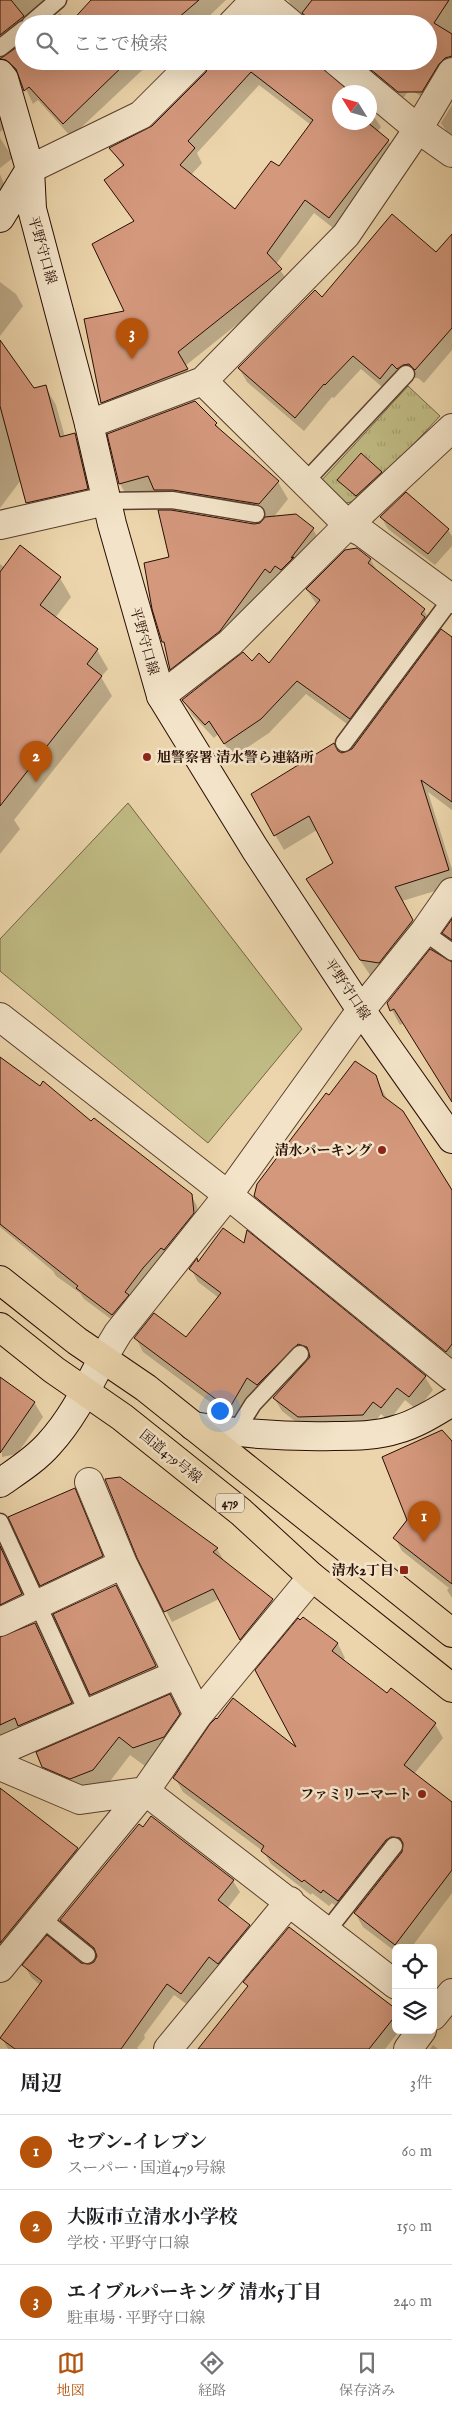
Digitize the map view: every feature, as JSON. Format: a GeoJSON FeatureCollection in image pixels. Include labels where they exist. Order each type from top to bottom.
{"type":"FeatureCollection","features":[{"type":"Feature","properties":{"kind":"highway"},"geometry":{"type":"LineString","coordinates":[[0,1280],[77,1341],[146,1388],[452,1633]]}},
{"type":"Feature","properties":{"kind":"highway","name":"国道479号線"},"geometry":{"type":"LineString","coordinates":[[0,1327],[85,1392],[122,1417],[241,1512],[312,1577],[452,1688]]}},
{"type":"Feature","properties":{"kind":"street"},"geometry":{"type":"LineString","coordinates":[[241,15],[255,0]]}},
{"type":"Feature","properties":{"kind":"street"},"geometry":{"type":"LineString","coordinates":[[262,0],[280,15]]}},
{"type":"Feature","properties":{"kind":"street"},"geometry":{"type":"LineString","coordinates":[[0,218],[30,169],[141,115],[186,70]]}},
{"type":"Feature","properties":{"kind":"street"},"geometry":{"type":"LineString","coordinates":[[347,70],[418,129],[452,153]]}},
{"type":"Feature","properties":{"kind":"street"},"geometry":{"type":"LineString","coordinates":[[89,424],[202,381],[346,235],[418,129],[452,72]]}},
{"type":"Feature","properties":{"kind":"street","name":"平野守口線"},"geometry":{"type":"LineString","coordinates":[[0,74],[4,79],[30,169],[32,209],[89,424],[106,500],[161,696],[255,849],[361,1010],[452,1139]]}},
{"type":"Feature","properties":{"kind":"street"},"geometry":{"type":"LineString","coordinates":[[202,381],[348,525],[363,533],[452,599]]}},
{"type":"Feature","properties":{"kind":"street"},"geometry":{"type":"LineString","coordinates":[[161,696],[230,643],[348,525],[452,428]]}},
{"type":"Feature","properties":{"kind":"street"},"geometry":{"type":"LineString","coordinates":[[0,525],[106,500]]}},
{"type":"Feature","properties":{"kind":"street"},"geometry":{"type":"LineString","coordinates":[[0,1483],[26,1465],[49,1445],[70,1418],[118,1333],[228,1196],[361,1010],[424,932],[452,892]]}},
{"type":"Feature","properties":{"kind":"street"},"geometry":{"type":"LineString","coordinates":[[0,1017],[228,1196],[452,1378]]}},
{"type":"Feature","properties":{"kind":"street"},"geometry":{"type":"LineString","coordinates":[[193,1426],[235,1433],[294,1437],[367,1435],[398,1429],[425,1418],[452,1402]]}},
{"type":"Feature","properties":{"kind":"street"},"geometry":{"type":"LineString","coordinates":[[89,1482],[123,1564],[198,1715]]}},
{"type":"Feature","properties":{"kind":"street"},"geometry":{"type":"LineString","coordinates":[[0,1622],[123,1564]]}},
{"type":"Feature","properties":{"kind":"street"},"geometry":{"type":"LineString","coordinates":[[0,1968],[145,1791],[198,1715],[312,1577]]}},
{"type":"Feature","properties":{"kind":"street"},"geometry":{"type":"LineString","coordinates":[[0,1751],[178,1674]]}},
{"type":"Feature","properties":{"kind":"street"},"geometry":{"type":"LineString","coordinates":[[0,1766],[80,1800],[145,1791],[392,1981]]}},
{"type":"Feature","properties":{"kind":"street"},"geometry":{"type":"LineString","coordinates":[[168,2049],[290,1901]]}},
{"type":"Feature","properties":{"kind":"street"},"geometry":{"type":"LineString","coordinates":[[437,2018],[452,1994]]}},
{"type":"Feature","properties":{"kind":"street"},"geometry":{"type":"LineString","coordinates":[[408,2049],[422,2034]]}},
{"type":"Feature","properties":{"kind":"lane"},"geometry":{"type":"LineString","coordinates":[[40,15],[58,0]]}},
{"type":"Feature","properties":{"kind":"lane"},"geometry":{"type":"LineString","coordinates":[[0,48],[15,36]]}},
{"type":"Feature","properties":{"kind":"lane"},"geometry":{"type":"LineString","coordinates":[[304,483],[406,374]]}},
{"type":"Feature","properties":{"kind":"lane"},"geometry":{"type":"LineString","coordinates":[[106,500],[172,500],[256,514]]}},
{"type":"Feature","properties":{"kind":"lane"},"geometry":{"type":"LineString","coordinates":[[344,743],[452,599]]}},
{"type":"Feature","properties":{"kind":"lane"},"geometry":{"type":"LineString","coordinates":[[424,932],[452,952]]}},
{"type":"Feature","properties":{"kind":"lane"},"geometry":{"type":"LineString","coordinates":[[235,1433],[253,1404],[300,1354]]}},
{"type":"Feature","properties":{"kind":"lane"},"geometry":{"type":"LineString","coordinates":[[0,1522],[87,1712]]}},
{"type":"Feature","properties":{"kind":"lane"},"geometry":{"type":"LineString","coordinates":[[327,1931],[394,1846]]}},
{"type":"Feature","properties":{"kind":"lane"},"geometry":{"type":"LineString","coordinates":[[40,1918],[88,1955]]}},
{"type":"Feature","properties":{"kind":"green space"},"geometry":{"type":"Polygon","coordinates":[[[408,386],[440,416],[361,500],[346,503],[322,480],[408,386]]]}},
{"type":"Feature","properties":{"kind":"green space"},"geometry":{"type":"Polygon","coordinates":[[[128,803],[302,1029],[208,1143],[0,971],[0,939],[128,803]]]}},
{"type":"Feature","properties":{"kind":"building"},"geometry":{"type":"Polygon","coordinates":[[[0,0],[11,0],[23,15],[15,15],[15,23],[0,35],[0,0]]]}},
{"type":"Feature","properties":{"kind":"building"},"geometry":{"type":"Polygon","coordinates":[[[91,0],[199,0],[182,15],[77,15],[91,0]]]}},
{"type":"Feature","properties":{"kind":"building"},"geometry":{"type":"Polygon","coordinates":[[[312,0],[449,0],[437,18],[437,15],[304,15],[302,13],[312,0]]]}},
{"type":"Feature","properties":{"kind":"building"},"geometry":{"type":"Polygon","coordinates":[[[437,25],[452,34],[452,56],[445,58],[437,67],[437,25]]]}},
{"type":"Feature","properties":{"kind":"building"},"geometry":{"type":"Polygon","coordinates":[[[15,48],[15,68],[6,60],[0,59],[15,48]]]}},
{"type":"Feature","properties":{"kind":"building"},"geometry":{"type":"Polygon","coordinates":[[[16,70],[119,70],[63,124],[29,87],[24,91],[16,70]]]}},
{"type":"Feature","properties":{"kind":"building"},"geometry":{"type":"Polygon","coordinates":[[[207,70],[325,70],[342,85],[332,85],[332,130],[377,130],[389,140],[329,218],[305,200],[267,253],[282,269],[178,352],[188,369],[101,403],[84,319],[124,311],[92,244],[134,221],[104,180],[124,165],[109,148],[152,126],[207,70]],[[251,72],[188,141],[195,148],[180,165],[235,209],[271,161],[279,166],[313,120],[251,72]]]}},
{"type":"Feature","properties":{"kind":"building"},"geometry":{"type":"Polygon","coordinates":[[[371,70],[435,70],[422,92],[398,92],[371,70]]]}},
{"type":"Feature","properties":{"kind":"building"},"geometry":{"type":"Polygon","coordinates":[[[392,214],[436,252],[452,234],[452,328],[415,370],[409,364],[397,369],[392,364],[380,379],[353,356],[324,384],[295,418],[238,368],[315,290],[322,297],[392,214]]]}},
{"type":"Feature","properties":{"kind":"building"},"geometry":{"type":"Polygon","coordinates":[[[0,340],[34,388],[46,385],[60,437],[75,433],[88,489],[26,503],[0,406],[0,340]]]}},
{"type":"Feature","properties":{"kind":"building"},"geometry":{"type":"Polygon","coordinates":[[[195,401],[217,423],[215,425],[279,481],[259,504],[173,490],[154,490],[148,476],[119,484],[107,434],[195,401]]]}},
{"type":"Feature","properties":{"kind":"building"},"geometry":{"type":"Polygon","coordinates":[[[361,453],[382,472],[356,496],[337,480],[361,453]]]}},
{"type":"Feature","properties":{"kind":"building"},"geometry":{"type":"Polygon","coordinates":[[[406,492],[449,529],[428,554],[380,517],[406,492]]]}},
{"type":"Feature","properties":{"kind":"building"},"geometry":{"type":"Polygon","coordinates":[[[158,510],[171,510],[254,524],[260,523],[265,517],[296,514],[314,528],[291,558],[294,557],[281,570],[275,566],[270,573],[265,569],[220,631],[170,670],[164,642],[162,642],[152,609],[144,563],[169,557],[158,510]]]}},
{"type":"Feature","properties":{"kind":"building"},"geometry":{"type":"Polygon","coordinates":[[[20,545],[61,577],[40,605],[98,649],[87,664],[102,676],[0,806],[0,572],[20,545]]]}},
{"type":"Feature","properties":{"kind":"building"},"geometry":{"type":"Polygon","coordinates":[[[357,548],[371,559],[368,563],[425,609],[421,614],[425,617],[350,719],[297,681],[261,719],[224,744],[209,721],[205,725],[182,700],[243,652],[252,661],[259,653],[269,663],[320,600],[306,589],[345,550],[357,548]]]}},
{"type":"Feature","properties":{"kind":"building"},"geometry":{"type":"Polygon","coordinates":[[[441,629],[452,637],[452,802],[421,780],[449,870],[395,887],[413,920],[379,963],[360,960],[306,879],[333,863],[309,816],[274,836],[251,794],[334,743],[338,751],[342,753],[352,749],[441,629]]]}},
{"type":"Feature","properties":{"kind":"building"},"geometry":{"type":"Polygon","coordinates":[[[452,919],[452,940],[442,933],[452,919]]]}},
{"type":"Feature","properties":{"kind":"building"},"geometry":{"type":"Polygon","coordinates":[[[430,949],[452,962],[452,1102],[394,1009],[390,1011],[387,1003],[430,949]]]}},
{"type":"Feature","properties":{"kind":"building"},"geometry":{"type":"Polygon","coordinates":[[[0,1057],[40,1086],[43,1081],[91,1121],[94,1118],[192,1194],[194,1213],[164,1250],[161,1248],[143,1268],[125,1292],[129,1295],[112,1315],[76,1288],[78,1286],[0,1224],[0,1057]]]}},
{"type":"Feature","properties":{"kind":"building"},"geometry":{"type":"Polygon","coordinates":[[[355,1061],[376,1075],[383,1096],[403,1111],[452,1190],[452,1344],[446,1352],[254,1196],[257,1184],[326,1093],[329,1095],[355,1061]]]}},
{"type":"Feature","properties":{"kind":"building"},"geometry":{"type":"Polygon","coordinates":[[[223,1228],[244,1243],[247,1230],[426,1376],[409,1397],[397,1388],[381,1408],[373,1402],[363,1415],[298,1417],[273,1398],[310,1357],[307,1347],[298,1344],[257,1385],[247,1378],[229,1409],[134,1338],[154,1313],[186,1337],[221,1293],[189,1269],[197,1258],[198,1262],[223,1228]]]}},
{"type":"Feature","properties":{"kind":"building"},"geometry":{"type":"Polygon","coordinates":[[[0,1377],[35,1402],[0,1453],[0,1377]]]}},
{"type":"Feature","properties":{"kind":"building"},"geometry":{"type":"Polygon","coordinates":[[[442,1430],[452,1441],[452,1584],[393,1538],[407,1520],[382,1457],[442,1430]]]}},
{"type":"Feature","properties":{"kind":"building"},"geometry":{"type":"Polygon","coordinates":[[[120,1477],[218,1548],[213,1552],[273,1599],[240,1640],[213,1589],[164,1612],[137,1558],[105,1479],[120,1477]]]}},
{"type":"Feature","properties":{"kind":"building"},"geometry":{"type":"Polygon","coordinates":[[[75,1488],[103,1556],[40,1586],[8,1517],[75,1488]]]}},
{"type":"Feature","properties":{"kind":"building"},"geometry":{"type":"Polygon","coordinates":[[[0,1546],[22,1594],[0,1605],[0,1546]]]}},
{"type":"Feature","properties":{"kind":"building"},"geometry":{"type":"Polygon","coordinates":[[[116,1585],[156,1666],[90,1695],[53,1614],[116,1585]]]}},
{"type":"Feature","properties":{"kind":"building"},"geometry":{"type":"Polygon","coordinates":[[[303,1617],[338,1643],[332,1651],[387,1693],[391,1688],[436,1723],[404,1765],[452,1802],[452,1870],[396,1944],[354,1913],[402,1852],[403,1843],[400,1838],[391,1837],[386,1840],[338,1901],[323,1890],[321,1893],[304,1880],[302,1882],[261,1851],[264,1846],[173,1778],[210,1724],[217,1719],[233,1698],[296,1747],[255,1670],[298,1618],[300,1620],[303,1617]]]}},
{"type":"Feature","properties":{"kind":"building"},"geometry":{"type":"Polygon","coordinates":[[[35,1623],[72,1703],[18,1726],[15,1718],[0,1725],[0,1637],[35,1623]]]}},
{"type":"Feature","properties":{"kind":"building"},"geometry":{"type":"Polygon","coordinates":[[[170,1694],[180,1714],[164,1737],[133,1748],[119,1737],[93,1770],[70,1779],[42,1767],[36,1752],[170,1694]]]}},
{"type":"Feature","properties":{"kind":"building"},"geometry":{"type":"Polygon","coordinates":[[[0,1788],[78,1848],[0,1943],[0,1788]]]}},
{"type":"Feature","properties":{"kind":"building"},"geometry":{"type":"Polygon","coordinates":[[[151,1816],[234,1880],[218,1900],[250,1925],[218,1964],[209,1957],[181,1994],[167,1984],[121,2049],[15,2049],[0,2038],[42,1981],[22,1965],[47,1935],[81,1963],[90,1964],[94,1962],[97,1956],[94,1948],[60,1920],[139,1824],[143,1827],[151,1816]]]}},
{"type":"Feature","properties":{"kind":"building"},"geometry":{"type":"Polygon","coordinates":[[[289,1927],[392,2006],[392,2020],[369,2049],[198,2049],[248,1986],[243,1982],[289,1927]]]}},
{"type":"Feature","properties":{"kind":"place","name":"エイブルパーキング 清水5丁目"},"geometry":{"type":"Point","coordinates":[132,359]}},
{"type":"Feature","properties":{"kind":"place","name":"旭警察署 清水警ら連絡所"},"geometry":{"type":"Point","coordinates":[147,757]}},
{"type":"Feature","properties":{"kind":"place","name":"大阪市立清水小学校"},"geometry":{"type":"Point","coordinates":[36,782]}},
{"type":"Feature","properties":{"kind":"place","name":"清水パーキング"},"geometry":{"type":"Point","coordinates":[382,1150]}},
{"type":"Feature","properties":{"kind":"place","name":"セブン-イレブン"},"geometry":{"type":"Point","coordinates":[424,1542]}},
{"type":"Feature","properties":{"kind":"place","name":"清水2丁目"},"geometry":{"type":"Point","coordinates":[404,1570]}},
{"type":"Feature","properties":{"kind":"place","name":"ファミリーマート"},"geometry":{"type":"Point","coordinates":[422,1794]}}]}
